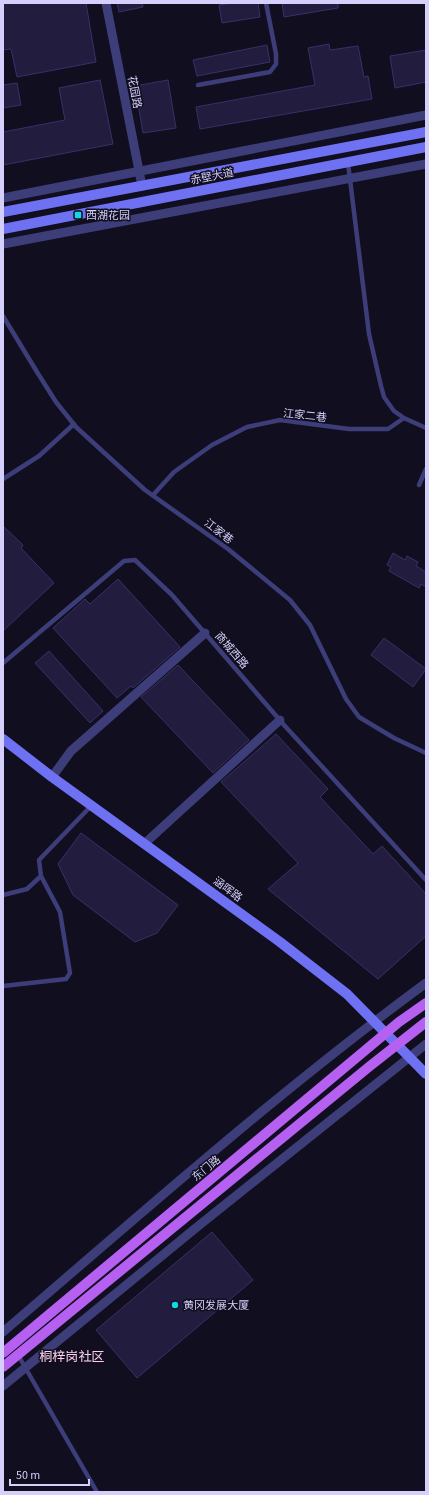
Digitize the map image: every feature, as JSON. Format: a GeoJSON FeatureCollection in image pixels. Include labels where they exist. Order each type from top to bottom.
{"type":"FeatureCollection","features":[{"type":"Feature","properties":{"kind":"main road","name":"赤壁大道"},"geometry":{"type":"LineString","coordinates":[[3,212],[426,132]]}},
{"type":"Feature","properties":{"kind":"main road","name":"赤壁大道"},"geometry":{"type":"LineString","coordinates":[[3,228],[426,147]]}},
{"type":"Feature","properties":{"kind":"main road","name":"涵晖路"},"geometry":{"type":"LineString","coordinates":[[3,739],[52,777],[348,994],[426,1074]]}},
{"type":"Feature","properties":{"kind":"main road","name":"东门路"},"geometry":{"type":"LineString","coordinates":[[3,1353],[387,1033],[426,1003]]}},
{"type":"Feature","properties":{"kind":"main road"},"geometry":{"type":"LineString","coordinates":[[3,1367],[426,1022]]}},
{"type":"Feature","properties":{"kind":"street","name":"花园路"},"geometry":{"type":"LineString","coordinates":[[106,3],[142,186]]}},
{"type":"Feature","properties":{"kind":"street"},"geometry":{"type":"LineString","coordinates":[[3,198],[426,115]]}},
{"type":"Feature","properties":{"kind":"street"},"geometry":{"type":"LineString","coordinates":[[3,244],[426,164]]}},
{"type":"Feature","properties":{"kind":"street"},"geometry":{"type":"LineString","coordinates":[[52,777],[71,751],[205,633]]}},
{"type":"Feature","properties":{"kind":"street"},"geometry":{"type":"LineString","coordinates":[[144,844],[280,720]]}},
{"type":"Feature","properties":{"kind":"street"},"geometry":{"type":"LineString","coordinates":[[3,1332],[185,1176],[375,1021],[426,983]]}},
{"type":"Feature","properties":{"kind":"street"},"geometry":{"type":"LineString","coordinates":[[3,1386],[197,1227],[426,1044]]}},
{"type":"Feature","properties":{"kind":"lane"},"geometry":{"type":"LineString","coordinates":[[198,85],[270,72],[276,64],[276,54],[266,3]]}},
{"type":"Feature","properties":{"kind":"lane"},"geometry":{"type":"LineString","coordinates":[[348,163],[369,334],[384,397],[394,411],[404,418],[426,428]]}},
{"type":"Feature","properties":{"kind":"lane","name":"江家巷"},"geometry":{"type":"LineString","coordinates":[[3,316],[56,402],[74,424],[153,495],[228,549],[290,600],[310,625],[346,699],[359,717],[394,738],[426,753]]}},
{"type":"Feature","properties":{"kind":"lane","name":"江家二巷"},"geometry":{"type":"LineString","coordinates":[[153,495],[174,472],[212,445],[247,427],[280,420],[349,429],[388,429],[404,418]]}},
{"type":"Feature","properties":{"kind":"lane"},"geometry":{"type":"LineString","coordinates":[[3,479],[39,456],[74,424]]}},
{"type":"Feature","properties":{"kind":"lane"},"geometry":{"type":"LineString","coordinates":[[419,485],[426,469]]}},
{"type":"Feature","properties":{"kind":"lane","name":"商城西路"},"geometry":{"type":"LineString","coordinates":[[3,663],[124,561],[135,560],[172,595],[280,720],[426,880]]}},
{"type":"Feature","properties":{"kind":"lane"},"geometry":{"type":"LineString","coordinates":[[3,986],[66,979],[70,973],[60,912],[41,876],[39,860],[92,806]]}},
{"type":"Feature","properties":{"kind":"lane"},"geometry":{"type":"LineString","coordinates":[[3,895],[27,889],[41,876]]}},
{"type":"Feature","properties":{"kind":"lane"},"geometry":{"type":"LineString","coordinates":[[18,1355],[97,1492]]}},
{"type":"Feature","properties":{"kind":"building"},"geometry":{"type":"Polygon","coordinates":[[[3,3],[86,3],[96,62],[17,77],[11,49],[3,50],[3,3]]]}},
{"type":"Feature","properties":{"kind":"building"},"geometry":{"type":"Polygon","coordinates":[[[117,3],[142,3],[143,7],[119,12],[117,3]]]}},
{"type":"Feature","properties":{"kind":"building"},"geometry":{"type":"Polygon","coordinates":[[[233,3],[258,3],[260,17],[222,23],[219,5],[233,3]]]}},
{"type":"Feature","properties":{"kind":"building"},"geometry":{"type":"Polygon","coordinates":[[[282,3],[338,3],[338,8],[284,17],[282,3]]]}},
{"type":"Feature","properties":{"kind":"building"},"geometry":{"type":"Polygon","coordinates":[[[329,44],[330,50],[358,46],[364,77],[368,76],[372,99],[200,129],[196,107],[315,85],[308,48],[329,44]]]}},
{"type":"Feature","properties":{"kind":"building"},"geometry":{"type":"Polygon","coordinates":[[[267,45],[270,62],[197,76],[193,60],[267,45]]]}},
{"type":"Feature","properties":{"kind":"building"},"geometry":{"type":"Polygon","coordinates":[[[426,50],[426,82],[395,88],[390,56],[426,50]]]}},
{"type":"Feature","properties":{"kind":"building"},"geometry":{"type":"Polygon","coordinates":[[[100,80],[113,144],[3,165],[3,132],[65,120],[59,88],[100,80]]]}},
{"type":"Feature","properties":{"kind":"building"},"geometry":{"type":"Polygon","coordinates":[[[168,80],[176,128],[143,133],[135,86],[168,80]]]}},
{"type":"Feature","properties":{"kind":"building"},"geometry":{"type":"Polygon","coordinates":[[[17,83],[21,105],[3,108],[3,85],[17,83]]]}},
{"type":"Feature","properties":{"kind":"building"},"geometry":{"type":"Polygon","coordinates":[[[3,526],[23,545],[21,548],[54,583],[3,631],[3,526]]]}},
{"type":"Feature","properties":{"kind":"building"},"geometry":{"type":"Polygon","coordinates":[[[393,553],[405,560],[407,556],[418,562],[416,566],[426,572],[426,587],[421,584],[419,588],[389,571],[391,567],[387,565],[393,553]]]}},
{"type":"Feature","properties":{"kind":"building"},"geometry":{"type":"Polygon","coordinates":[[[118,579],[180,647],[133,688],[131,686],[117,698],[53,628],[85,599],[90,604],[118,579]]]}},
{"type":"Feature","properties":{"kind":"building"},"geometry":{"type":"Polygon","coordinates":[[[384,638],[426,669],[413,687],[371,655],[384,638]]]}},
{"type":"Feature","properties":{"kind":"building"},"geometry":{"type":"Polygon","coordinates":[[[49,651],[103,711],[90,723],[35,663],[49,651]]]}},
{"type":"Feature","properties":{"kind":"building"},"geometry":{"type":"Polygon","coordinates":[[[178,665],[249,740],[213,773],[141,697],[178,665]]]}},
{"type":"Feature","properties":{"kind":"building"},"geometry":{"type":"Polygon","coordinates":[[[276,734],[328,789],[320,797],[373,854],[382,846],[426,894],[426,936],[378,979],[268,889],[298,863],[221,782],[276,734]]]}},
{"type":"Feature","properties":{"kind":"building"},"geometry":{"type":"Polygon","coordinates":[[[81,833],[178,905],[157,933],[135,942],[73,895],[58,864],[81,833]]]}},
{"type":"Feature","properties":{"kind":"building","name":"黄冈发展大厦"},"geometry":{"type":"Polygon","coordinates":[[[212,1232],[253,1280],[137,1378],[96,1330],[212,1232]]]}},
{"type":"Feature","properties":{"kind":"place","name":"西湖花园"},"geometry":{"type":"Point","coordinates":[78,215]}},
{"type":"Feature","properties":{"kind":"place","name":"黄冈发展大厦"},"geometry":{"type":"Point","coordinates":[175,1305]}},
{"type":"Feature","properties":{"kind":"district","name":"桐梓岗社区"},"geometry":{"type":"Point","coordinates":[72,1356]}}]}
